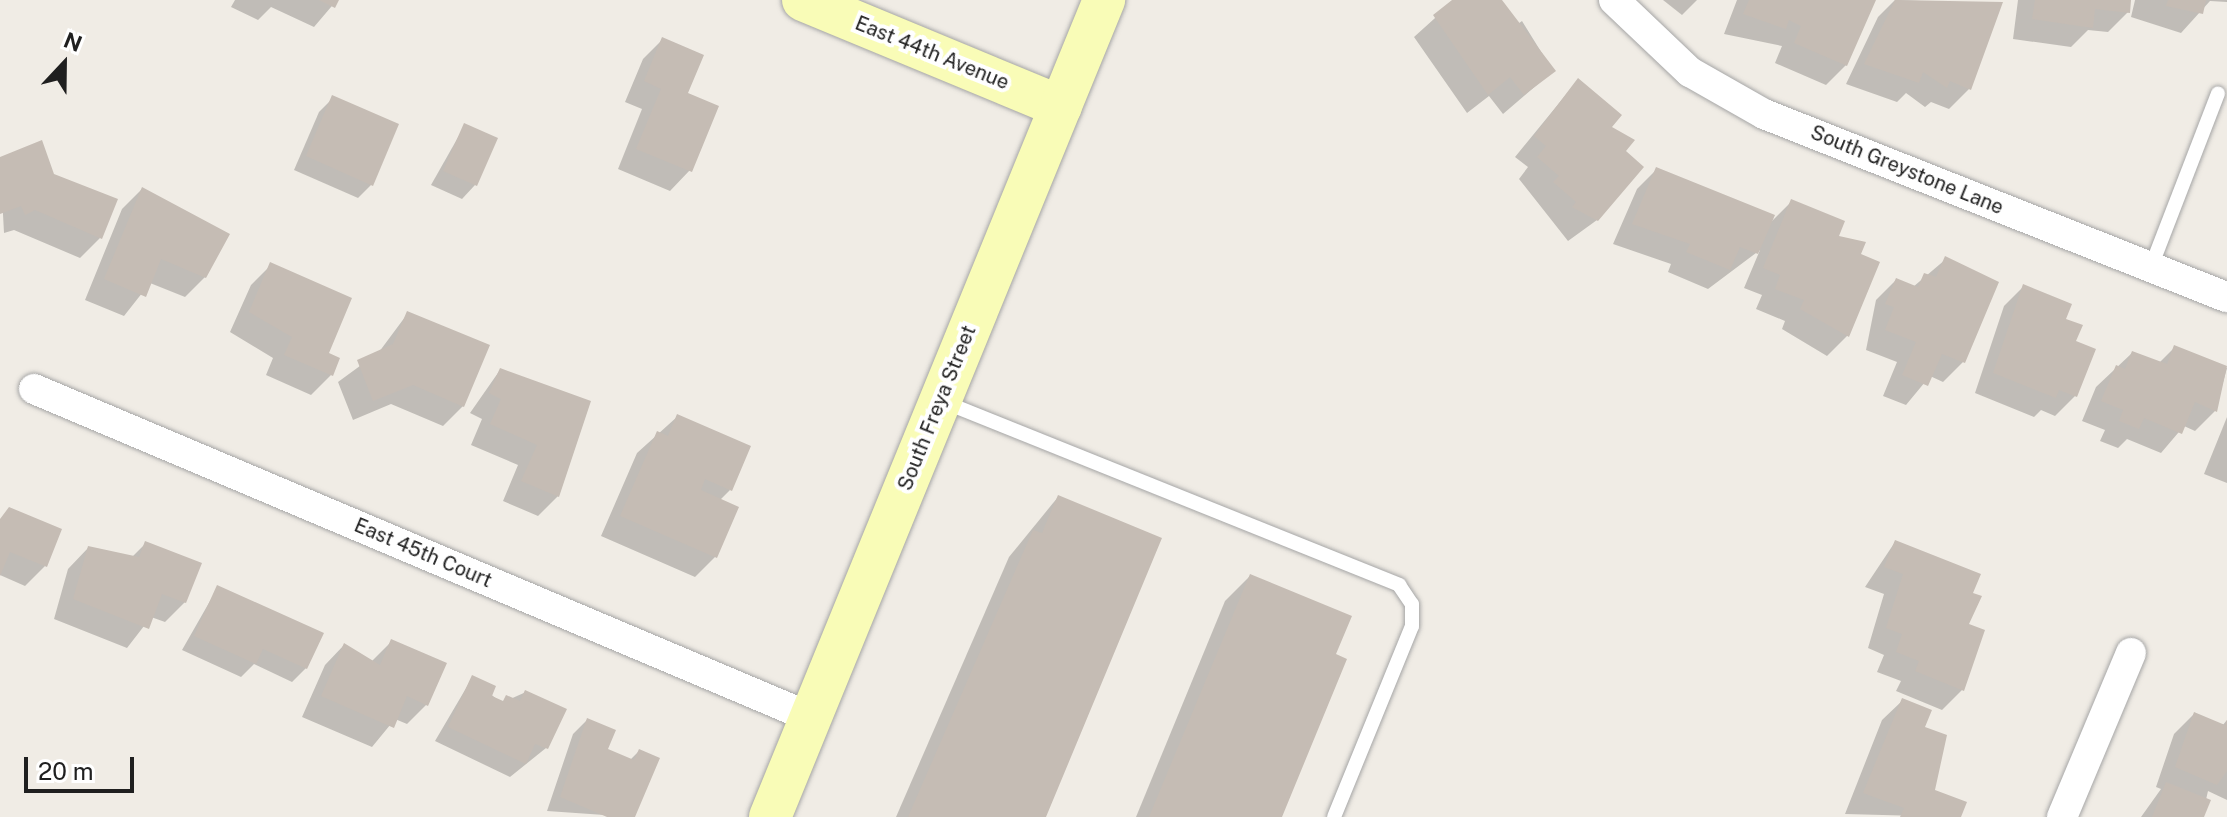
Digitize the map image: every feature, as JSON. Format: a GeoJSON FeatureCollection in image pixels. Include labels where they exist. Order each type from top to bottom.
{"type":"FeatureCollection","features":[{"type":"Feature","properties":{"kind":"main road","name":"East 44th Avenue"},"geometry":{"type":"LineString","coordinates":[[803,0],[1061,107]]}},
{"type":"Feature","properties":{"kind":"main road","name":"South Freya Street"},"geometry":{"type":"LineString","coordinates":[[770,817],[1104,0]]}},
{"type":"Feature","properties":{"kind":"street","name":"South Greystone Lane"},"geometry":{"type":"LineString","coordinates":[[1614,0],[1690,72],[1764,114],[2227,297]]}},
{"type":"Feature","properties":{"kind":"street","name":"East 45th Court"},"geometry":{"type":"LineString","coordinates":[[34,389],[812,718]]}},
{"type":"Feature","properties":{"kind":"street"},"geometry":{"type":"LineString","coordinates":[[2062,817],[2131,653]]}},
{"type":"Feature","properties":{"kind":"lane"},"geometry":{"type":"LineString","coordinates":[[2151,267],[2218,93]]}},
{"type":"Feature","properties":{"kind":"lane"},"geometry":{"type":"LineString","coordinates":[[940,400],[1399,585],[1412,604],[1412,626],[1334,817]]}},
{"type":"Feature","properties":{"kind":"building"},"geometry":{"type":"Polygon","coordinates":[[[319,0],[339,0],[335,8],[319,0]]]}},
{"type":"Feature","properties":{"kind":"building"},"geometry":{"type":"Polygon","coordinates":[[[1452,0],[1502,0],[1556,71],[1524,95],[1510,77],[1488,95],[1433,15],[1452,0]]]}},
{"type":"Feature","properties":{"kind":"building"},"geometry":{"type":"Polygon","coordinates":[[[1749,0],[1876,0],[1847,66],[1794,43],[1801,26],[1789,20],[1786,29],[1743,14],[1749,0]]]}},
{"type":"Feature","properties":{"kind":"building"},"geometry":{"type":"Polygon","coordinates":[[[1895,0],[2003,2],[1971,90],[1950,81],[1947,88],[1923,72],[1919,83],[1864,64],[1895,0]]]}},
{"type":"Feature","properties":{"kind":"building"},"geometry":{"type":"Polygon","coordinates":[[[2035,0],[2131,0],[2130,13],[2095,9],[2093,28],[2032,19],[2035,0]]]}},
{"type":"Feature","properties":{"kind":"building"},"geometry":{"type":"Polygon","coordinates":[[[2168,0],[2206,0],[2203,14],[2166,6],[2168,0]]]}},
{"type":"Feature","properties":{"kind":"building"},"geometry":{"type":"Polygon","coordinates":[[[662,37],[704,55],[688,93],[719,106],[692,172],[636,149],[661,89],[644,81],[662,37]]]}},
{"type":"Feature","properties":{"kind":"building"},"geometry":{"type":"Polygon","coordinates":[[[1578,78],[1622,115],[1612,127],[1635,140],[1626,151],[1644,167],[1598,221],[1572,207],[1576,202],[1553,182],[1559,176],[1537,157],[1546,146],[1534,136],[1578,78]]]}},
{"type":"Feature","properties":{"kind":"building"},"geometry":{"type":"Polygon","coordinates":[[[332,95],[399,124],[373,186],[306,156],[332,95]]]}},
{"type":"Feature","properties":{"kind":"building"},"geometry":{"type":"Polygon","coordinates":[[[464,123],[498,138],[477,186],[443,171],[464,123]]]}},
{"type":"Feature","properties":{"kind":"building"},"geometry":{"type":"Polygon","coordinates":[[[42,140],[54,174],[118,199],[102,239],[35,210],[25,215],[21,206],[0,214],[0,157],[42,140]]]}},
{"type":"Feature","properties":{"kind":"building"},"geometry":{"type":"Polygon","coordinates":[[[1656,167],[1775,215],[1758,254],[1740,247],[1730,270],[1686,252],[1690,244],[1632,224],[1656,167]]]}},
{"type":"Feature","properties":{"kind":"building"},"geometry":{"type":"Polygon","coordinates":[[[142,187],[230,234],[206,278],[161,259],[146,297],[104,279],[142,187]]]}},
{"type":"Feature","properties":{"kind":"building"},"geometry":{"type":"Polygon","coordinates":[[[1791,199],[1845,221],[1839,236],[1866,242],[1861,254],[1880,262],[1849,337],[1800,309],[1804,300],[1775,289],[1780,275],[1763,268],[1791,199]]]}},
{"type":"Feature","properties":{"kind":"building"},"geometry":{"type":"Polygon","coordinates":[[[1945,256],[1999,282],[1965,363],[1942,354],[1928,386],[1902,375],[1916,342],[1885,330],[1894,307],[1885,304],[1896,278],[1918,287],[1924,273],[1936,277],[1945,256]]]}},
{"type":"Feature","properties":{"kind":"building"},"geometry":{"type":"Polygon","coordinates":[[[270,262],[352,298],[329,353],[340,358],[333,376],[284,355],[292,337],[249,312],[270,262]]]}},
{"type":"Feature","properties":{"kind":"building"},"geometry":{"type":"Polygon","coordinates":[[[2023,284],[2072,304],[2066,319],[2083,325],[2076,341],[2096,349],[2077,397],[2059,390],[2056,398],[1993,373],[2023,284]]]}},
{"type":"Feature","properties":{"kind":"building"},"geometry":{"type":"Polygon","coordinates":[[[407,311],[490,345],[464,407],[413,385],[373,401],[357,360],[393,344],[407,311]]]}},
{"type":"Feature","properties":{"kind":"building"},"geometry":{"type":"Polygon","coordinates":[[[2174,345],[2227,366],[2217,412],[2195,402],[2182,434],[2144,418],[2139,429],[2119,421],[2123,410],[2101,401],[2116,365],[2125,369],[2132,351],[2167,364],[2174,345]]]}},
{"type":"Feature","properties":{"kind":"building"},"geometry":{"type":"Polygon","coordinates":[[[500,368],[591,401],[559,497],[521,481],[537,445],[490,424],[501,399],[489,393],[500,368]]]}},
{"type":"Feature","properties":{"kind":"building"},"geometry":{"type":"Polygon","coordinates":[[[677,414],[751,446],[732,491],[705,479],[701,490],[739,507],[717,558],[620,516],[657,431],[668,436],[677,414]]]}},
{"type":"Feature","properties":{"kind":"building"},"geometry":{"type":"Polygon","coordinates":[[[1058,495],[1162,538],[1046,817],[908,817],[1033,530],[1042,533],[1058,495]]]}},
{"type":"Feature","properties":{"kind":"building"},"geometry":{"type":"Polygon","coordinates":[[[9,507],[62,529],[47,567],[10,552],[0,576],[0,519],[9,507]]]}},
{"type":"Feature","properties":{"kind":"building"},"geometry":{"type":"Polygon","coordinates":[[[1895,540],[1981,574],[1973,593],[1982,596],[1969,624],[1985,630],[1964,691],[1915,671],[1919,661],[1896,652],[1902,634],[1886,628],[1903,574],[1884,567],[1895,540]]]}},
{"type":"Feature","properties":{"kind":"building"},"geometry":{"type":"Polygon","coordinates":[[[145,541],[202,563],[186,603],[162,594],[149,629],[73,599],[88,546],[139,557],[145,541]]]}},
{"type":"Feature","properties":{"kind":"building"},"geometry":{"type":"Polygon","coordinates":[[[1250,574],[1352,616],[1336,654],[1347,659],[1282,817],[1149,817],[1250,574]]]}},
{"type":"Feature","properties":{"kind":"building"},"geometry":{"type":"Polygon","coordinates":[[[217,585],[324,633],[307,669],[263,649],[256,664],[194,636],[217,585]]]}},
{"type":"Feature","properties":{"kind":"building"},"geometry":{"type":"Polygon","coordinates":[[[391,639],[447,663],[428,706],[407,696],[394,728],[321,696],[344,643],[380,665],[391,639]]]}},
{"type":"Feature","properties":{"kind":"building"},"geometry":{"type":"Polygon","coordinates":[[[472,675],[496,686],[492,696],[503,701],[506,695],[520,701],[525,690],[567,709],[548,749],[535,744],[526,764],[448,727],[472,675]]]}},
{"type":"Feature","properties":{"kind":"building"},"geometry":{"type":"Polygon","coordinates":[[[1902,698],[1932,710],[1925,727],[1947,735],[1935,790],[1967,802],[1961,817],[1900,817],[1904,808],[1863,793],[1902,698]]]}},
{"type":"Feature","properties":{"kind":"building"},"geometry":{"type":"Polygon","coordinates":[[[2194,712],[2225,725],[2227,720],[2227,771],[2217,785],[2175,767],[2194,712]]]}},
{"type":"Feature","properties":{"kind":"building"},"geometry":{"type":"Polygon","coordinates":[[[587,718],[616,730],[608,749],[634,760],[639,749],[660,758],[635,817],[607,817],[560,797],[587,718]]]}},
{"type":"Feature","properties":{"kind":"building"},"geometry":{"type":"Polygon","coordinates":[[[2166,782],[2211,800],[2204,817],[2152,817],[2166,782]]]}}]}
